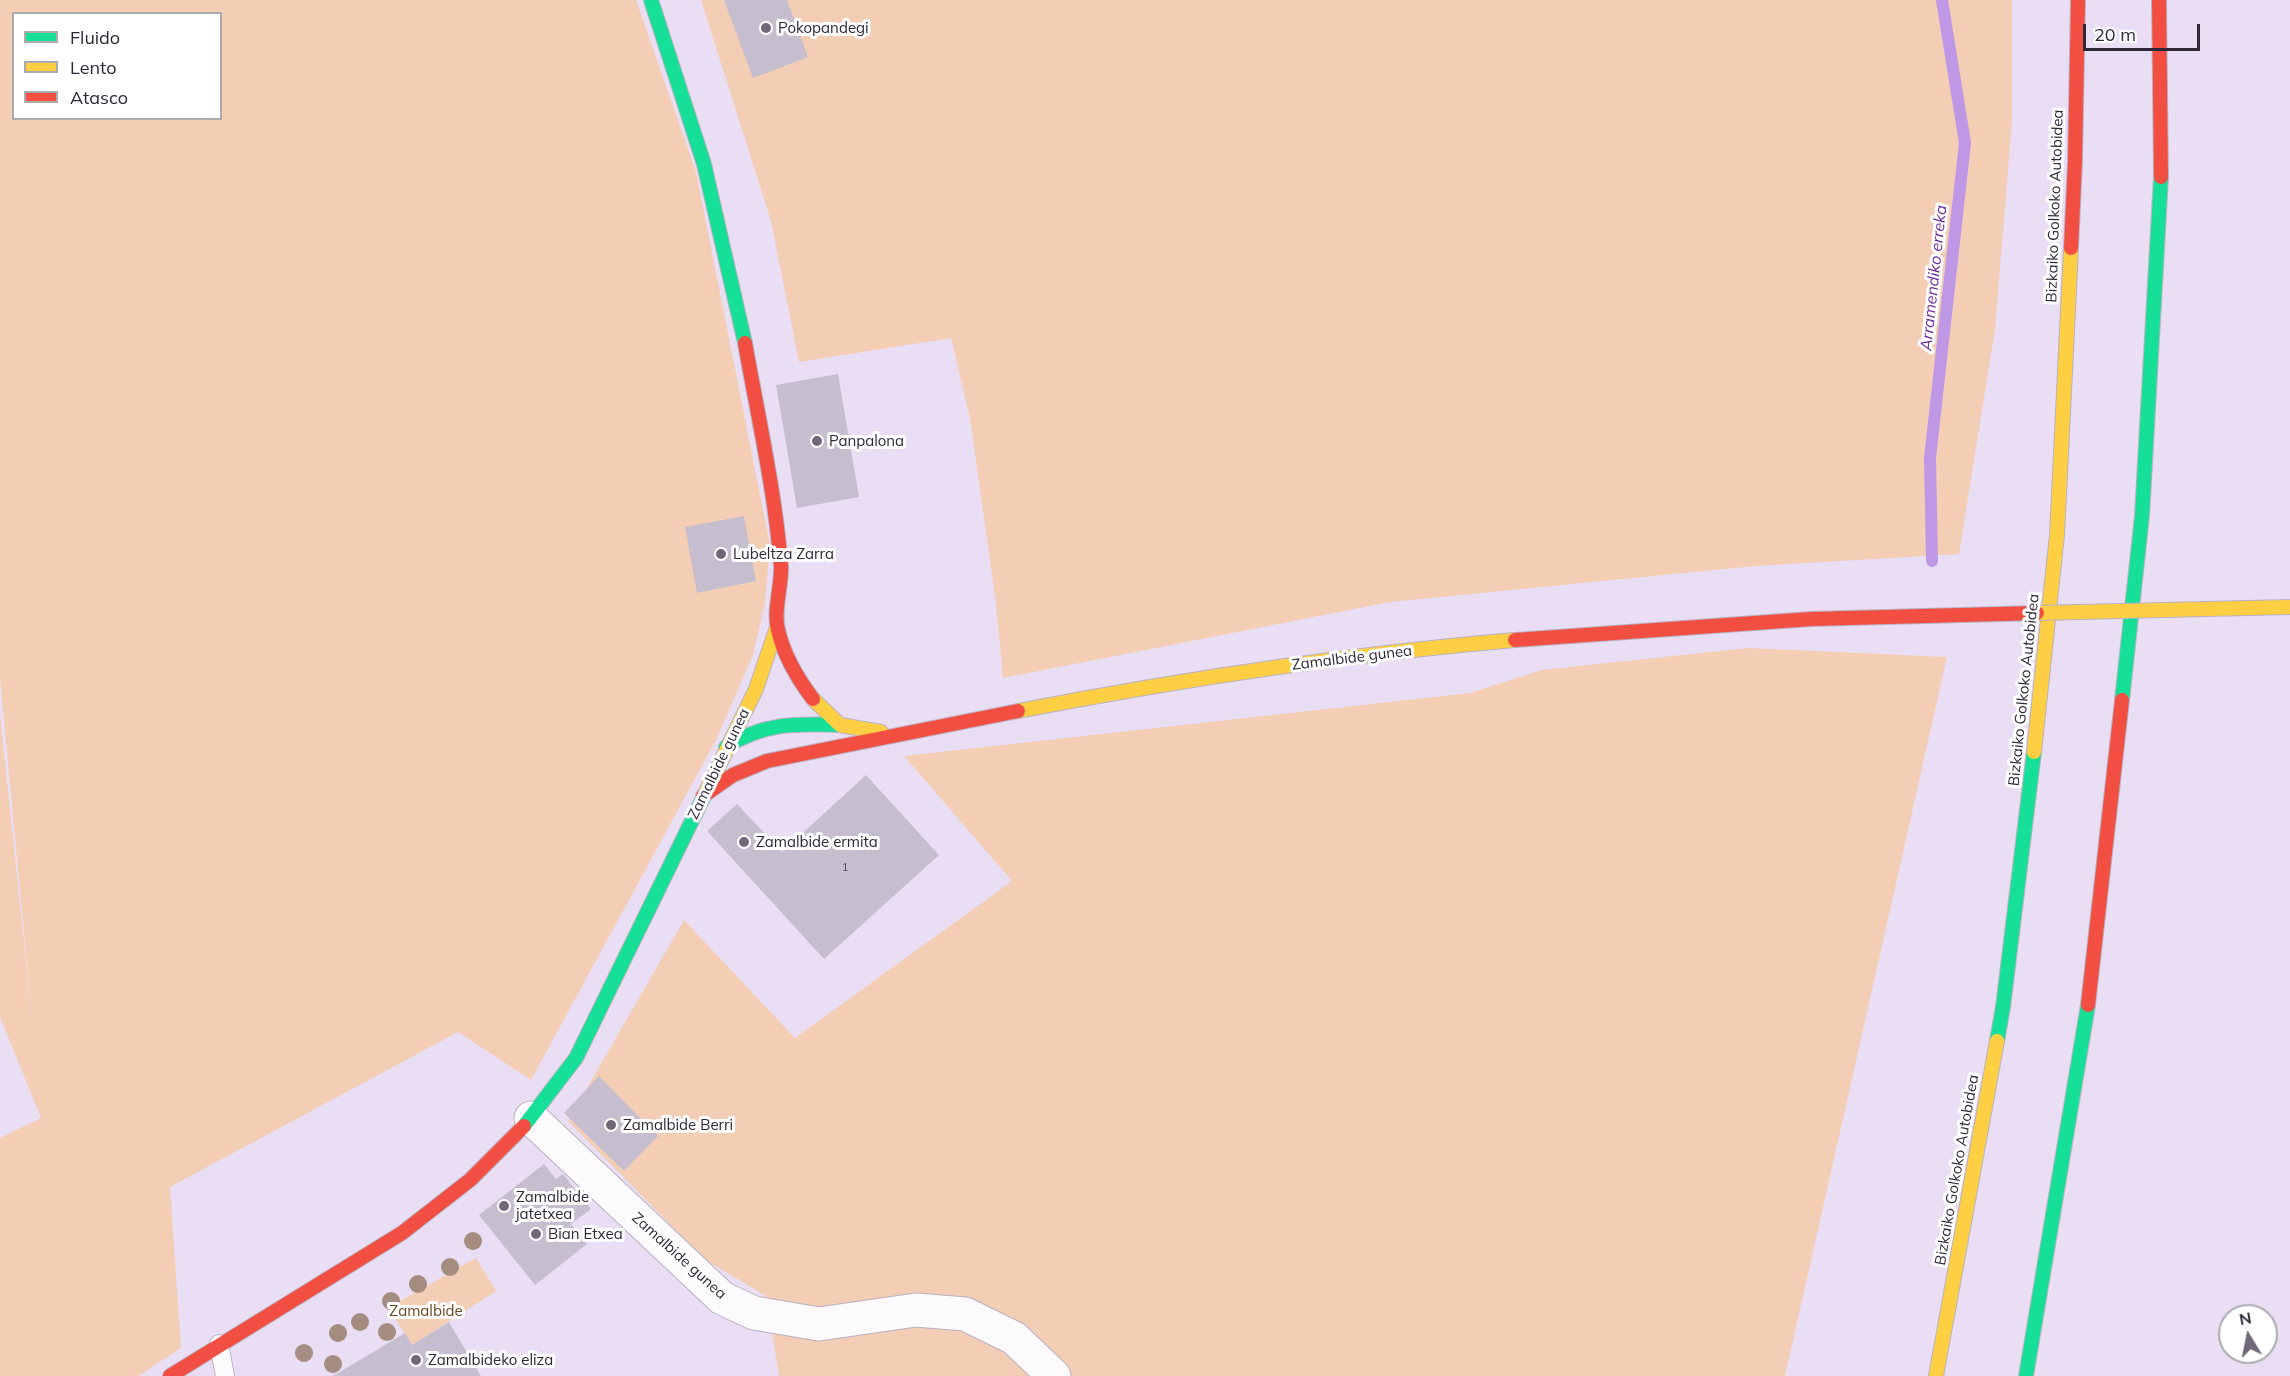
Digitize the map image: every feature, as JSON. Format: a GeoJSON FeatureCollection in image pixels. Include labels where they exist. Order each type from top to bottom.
{"type":"FeatureCollection","features":[{"type":"Feature","properties":{"kind":"main road"},"geometry":{"type":"LineString","coordinates":[[651,0],[704,164],[744,338],[774,510],[781,568],[777,627],[785,654],[798,679],[815,702],[840,725]]}},
{"type":"Feature","properties":{"kind":"main road","name":"Bizkaiko Golkoko Autobidea"},"geometry":{"type":"LineString","coordinates":[[1936,1376],[2003,1007],[2031,779],[2055,547],[2075,161],[2078,0]]}},
{"type":"Feature","properties":{"kind":"main road"},"geometry":{"type":"LineString","coordinates":[[2026,1376],[2088,1005],[2142,516],[2161,186],[2159,0]]}},
{"type":"Feature","properties":{"kind":"main road","name":"Zamalbide gunea"},"geometry":{"type":"LineString","coordinates":[[703,796],[716,785],[745,768],[766,761],[1101,695],[1370,654],[1506,640],[1811,619],[2290,607]]}},
{"type":"Feature","properties":{"kind":"main road","name":"Zamalbide gunea"},"geometry":{"type":"LineString","coordinates":[[170,1376],[402,1233],[470,1180],[509,1143],[531,1118],[576,1058],[756,689],[777,627]]}},
{"type":"Feature","properties":{"kind":"main road"},"geometry":{"type":"LineString","coordinates":[[726,747],[743,734],[764,727],[800,724],[840,725],[897,734]]}},
{"type":"Feature","properties":{"kind":"street","name":"Zamalbide gunea"},"geometry":{"type":"LineString","coordinates":[[531,1118],[722,1298],[754,1313],[819,1324],[916,1310],[965,1314],[1014,1338],[1054,1376]]}},
{"type":"Feature","properties":{"kind":"lane"},"geometry":{"type":"LineString","coordinates":[[219,1344],[225,1376]]}},
{"type":"Feature","properties":{"kind":"green space"},"geometry":{"type":"Polygon","coordinates":[[[0,0],[636,0],[696,172],[770,545],[765,603],[753,655],[716,740],[531,1080],[458,1032],[170,1187],[181,1348],[138,1376],[0,1376],[0,1138],[41,1118],[0,1017],[0,715],[33,1028],[0,679],[0,0]]]}},
{"type":"Feature","properties":{"kind":"green space"},"geometry":{"type":"Polygon","coordinates":[[[701,0],[2012,0],[2012,120],[1995,329],[1959,554],[1755,566],[1390,602],[1003,678],[996,603],[970,418],[951,338],[799,362],[771,221],[701,0]]]}},
{"type":"Feature","properties":{"kind":"green space"},"geometry":{"type":"Polygon","coordinates":[[[1748,648],[1947,657],[1785,1376],[779,1376],[766,1296],[704,1259],[568,1121],[684,920],[795,1038],[1012,881],[904,756],[1470,693],[1542,670],[1748,648]]]}},
{"type":"Feature","properties":{"kind":"green space","name":"Zamalbide"},"geometry":{"type":"Polygon","coordinates":[[[476,1258],[496,1291],[412,1345],[388,1308],[476,1258]]]}},
{"type":"Feature","properties":{"kind":"building","name":"Pokopandegi"},"geometry":{"type":"Polygon","coordinates":[[[724,0],[787,0],[808,57],[753,78],[724,0]]]}},
{"type":"Feature","properties":{"kind":"building","name":"Panpalona"},"geometry":{"type":"Polygon","coordinates":[[[838,374],[859,497],[797,508],[776,385],[838,374]]]}},
{"type":"Feature","properties":{"kind":"building","name":"Lubeltza Zarra"},"geometry":{"type":"Polygon","coordinates":[[[744,516],[756,581],[697,593],[685,527],[744,516]]]}},
{"type":"Feature","properties":{"kind":"building"},"geometry":{"type":"Polygon","coordinates":[[[866,775],[939,855],[824,959],[707,831],[737,804],[782,852],[866,775]]]}},
{"type":"Feature","properties":{"kind":"building","name":"Zamalbide Berri"},"geometry":{"type":"Polygon","coordinates":[[[599,1076],[658,1136],[624,1171],[564,1113],[599,1076]]]}},
{"type":"Feature","properties":{"kind":"building","name":"Bian Etxea"},"geometry":{"type":"Polygon","coordinates":[[[544,1164],[556,1179],[563,1174],[591,1209],[571,1224],[587,1244],[535,1285],[479,1215],[544,1164]]]}},
{"type":"Feature","properties":{"kind":"building","name":"Zamalbideko eliza"},"geometry":{"type":"Polygon","coordinates":[[[449,1322],[481,1376],[333,1376],[405,1333],[412,1345],[449,1322]]]}},
{"type":"Feature","properties":{"kind":"waterway","name":"Arramendiko erreka"},"geometry":{"type":"LineString","coordinates":[[1932,561],[1930,458],[1965,143],[1942,0]]}},
{"type":"Feature","properties":{"kind":"traffic: fast"},"geometry":{"type":"LineString","coordinates":[[651,0],[704,164],[745,343]]}},
{"type":"Feature","properties":{"kind":"traffic: fast"},"geometry":{"type":"LineString","coordinates":[[2122,700],[2142,516],[2161,177]]}},
{"type":"Feature","properties":{"kind":"traffic: fast"},"geometry":{"type":"LineString","coordinates":[[726,747],[754,733],[781,726],[840,725]]}},
{"type":"Feature","properties":{"kind":"traffic: fast"},"geometry":{"type":"LineString","coordinates":[[1997,1041],[2034,752]]}},
{"type":"Feature","properties":{"kind":"traffic: fast"},"geometry":{"type":"LineString","coordinates":[[524,1126],[576,1058],[705,794]]}},
{"type":"Feature","properties":{"kind":"traffic: fast"},"geometry":{"type":"LineString","coordinates":[[2026,1376],[2088,1005]]}},
{"type":"Feature","properties":{"kind":"traffic: slow"},"geometry":{"type":"LineString","coordinates":[[2034,752],[2057,535],[2071,248]]}},
{"type":"Feature","properties":{"kind":"traffic: slow"},"geometry":{"type":"LineString","coordinates":[[2037,613],[2290,607]]}},
{"type":"Feature","properties":{"kind":"traffic: slow"},"geometry":{"type":"LineString","coordinates":[[705,794],[756,689],[777,627]]}},
{"type":"Feature","properties":{"kind":"traffic: slow"},"geometry":{"type":"LineString","coordinates":[[1018,711],[1142,688],[1266,669],[1390,652],[1515,640]]}},
{"type":"Feature","properties":{"kind":"traffic: slow"},"geometry":{"type":"LineString","coordinates":[[813,699],[840,725],[881,732]]}},
{"type":"Feature","properties":{"kind":"traffic: slow"},"geometry":{"type":"LineString","coordinates":[[1936,1376],[1997,1041]]}},
{"type":"Feature","properties":{"kind":"traffic: jam"},"geometry":{"type":"LineString","coordinates":[[2071,248],[2078,0]]}},
{"type":"Feature","properties":{"kind":"traffic: jam"},"geometry":{"type":"LineString","coordinates":[[2159,0],[2161,177]]}},
{"type":"Feature","properties":{"kind":"traffic: jam"},"geometry":{"type":"LineString","coordinates":[[745,343],[778,538],[781,566],[776,614],[778,630],[792,666],[813,699]]}},
{"type":"Feature","properties":{"kind":"traffic: jam"},"geometry":{"type":"LineString","coordinates":[[1811,619],[2037,613]]}},
{"type":"Feature","properties":{"kind":"traffic: jam"},"geometry":{"type":"LineString","coordinates":[[1515,640],[1811,619]]}},
{"type":"Feature","properties":{"kind":"traffic: jam"},"geometry":{"type":"LineString","coordinates":[[2088,1005],[2122,700]]}},
{"type":"Feature","properties":{"kind":"traffic: jam"},"geometry":{"type":"LineString","coordinates":[[703,796],[733,775],[767,761],[1018,711]]}},
{"type":"Feature","properties":{"kind":"traffic: jam"},"geometry":{"type":"LineString","coordinates":[[170,1376],[402,1233],[470,1180],[524,1126]]}},
{"type":"Feature","properties":{"kind":"place","name":"Pokopandegi"},"geometry":{"type":"Point","coordinates":[766,28]}},
{"type":"Feature","properties":{"kind":"place","name":"Panpalona"},"geometry":{"type":"Point","coordinates":[817,441]}},
{"type":"Feature","properties":{"kind":"place","name":"Lubeltza Zarra"},"geometry":{"type":"Point","coordinates":[721,554]}},
{"type":"Feature","properties":{"kind":"place","name":"Zamalbide ermita"},"geometry":{"type":"Point","coordinates":[744,842]}},
{"type":"Feature","properties":{"kind":"place","name":"Zamalbide Berri"},"geometry":{"type":"Point","coordinates":[611,1125]}},
{"type":"Feature","properties":{"kind":"place","name":"Zamalbide jatetxea"},"geometry":{"type":"Point","coordinates":[504,1206]}},
{"type":"Feature","properties":{"kind":"place","name":"Bian Etxea"},"geometry":{"type":"Point","coordinates":[536,1234]}},
{"type":"Feature","properties":{"kind":"place","name":"Zamalbideko eliza"},"geometry":{"type":"Point","coordinates":[416,1360]}}]}
